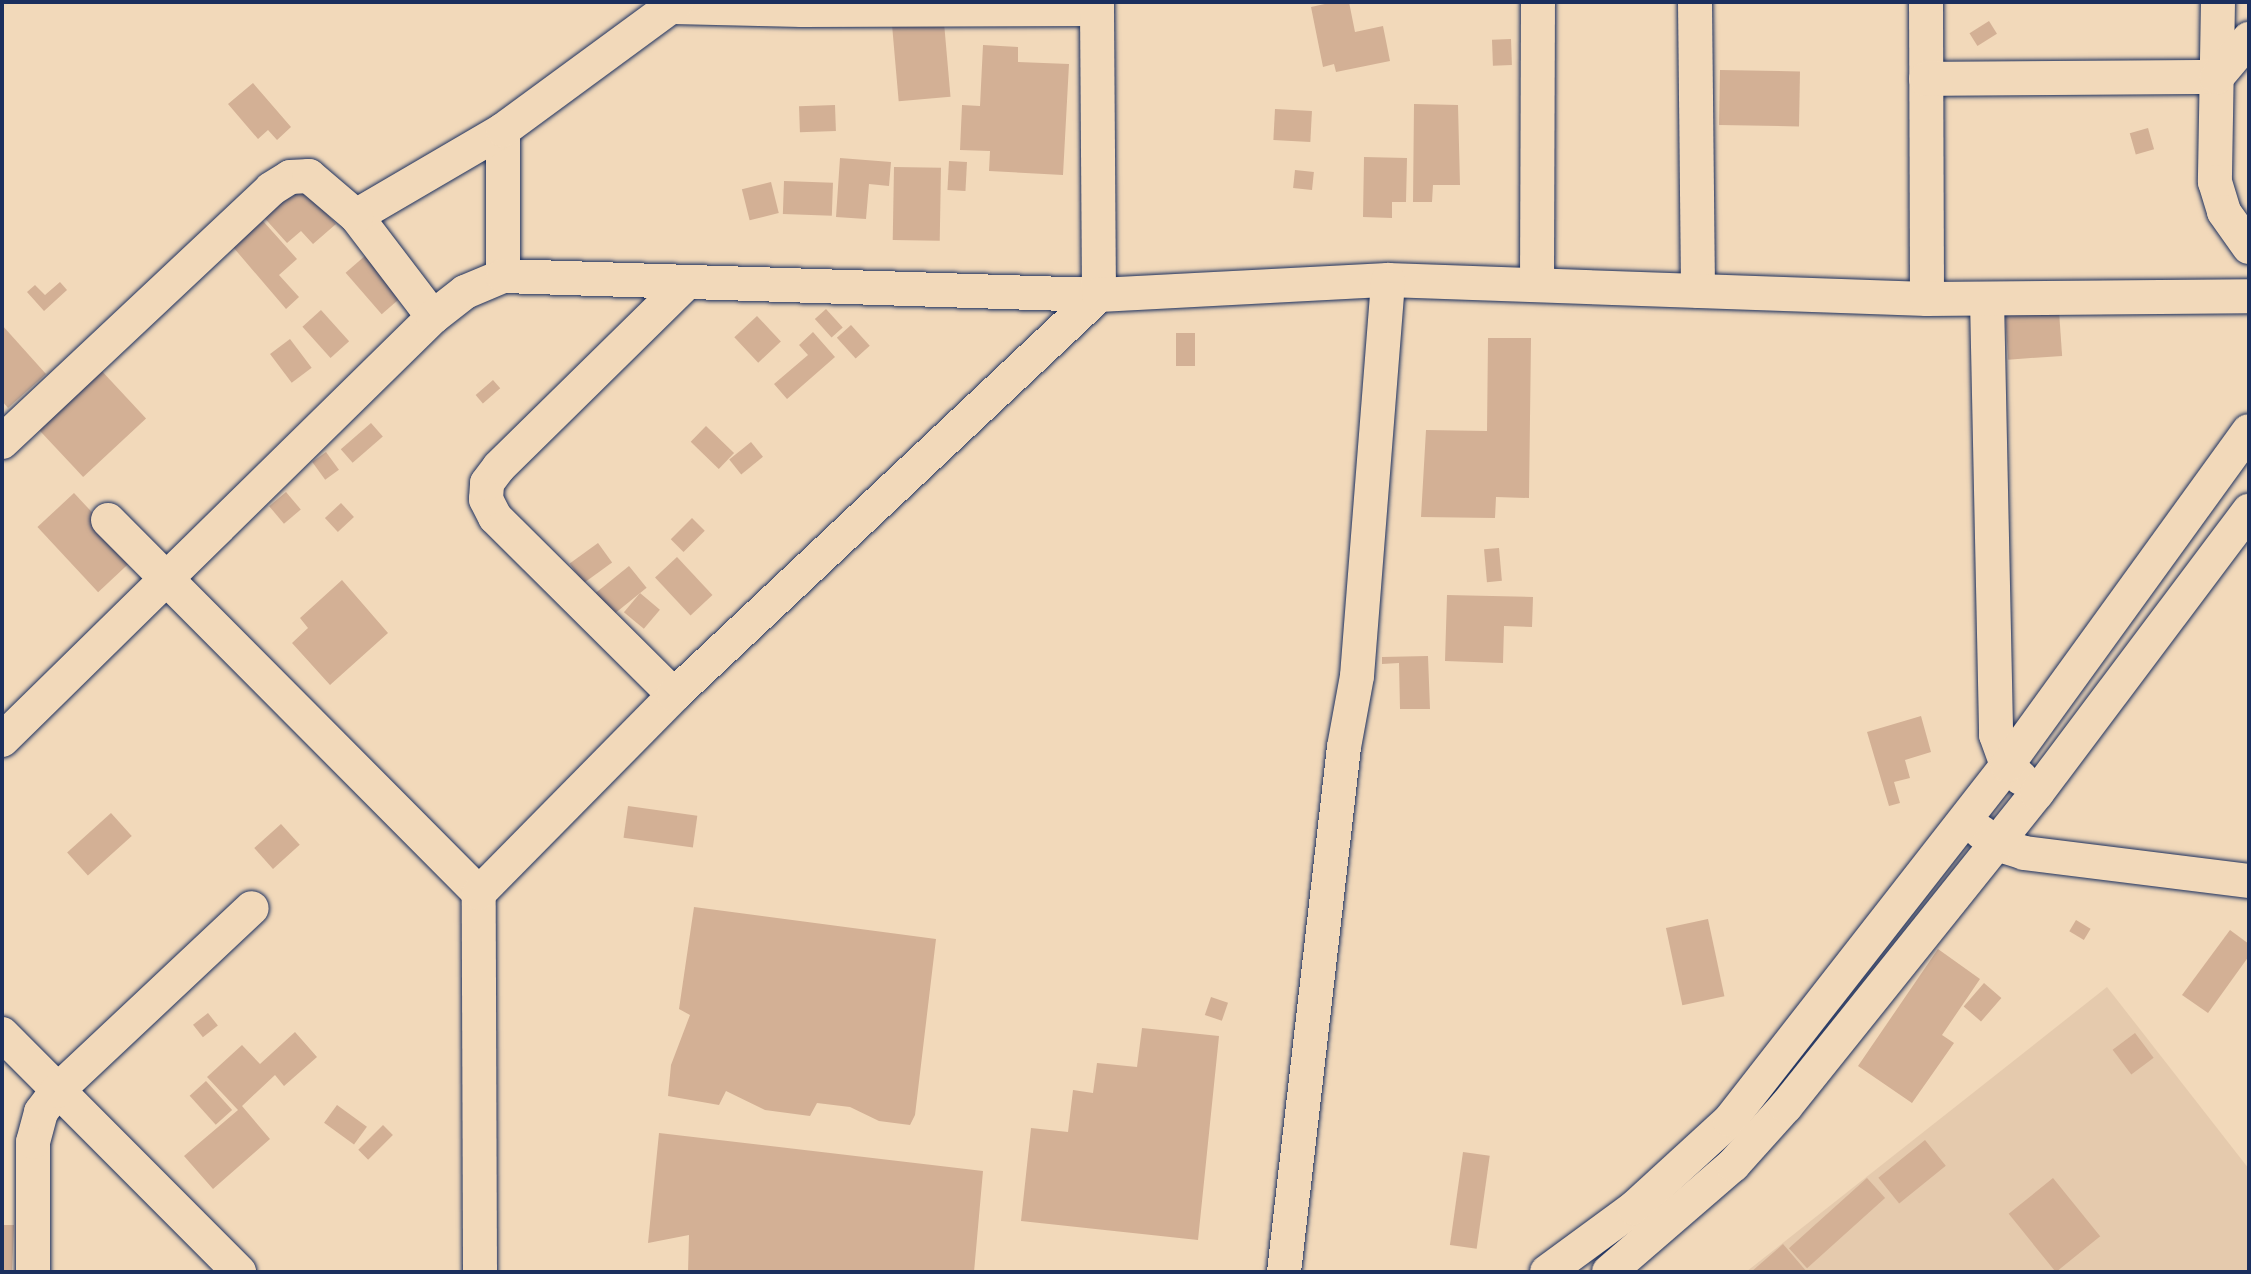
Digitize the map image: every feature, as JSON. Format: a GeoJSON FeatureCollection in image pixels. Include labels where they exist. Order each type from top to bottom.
{"type":"FeatureCollection","features":[{"type":"Feature","properties":{"kind":"street"},"geometry":{"type":"LineString","coordinates":[[1537,285],[1538,2]]}},
{"type":"Feature","properties":{"kind":"street"},"geometry":{"type":"LineString","coordinates":[[1695,2],[1698,291]]}},
{"type":"Feature","properties":{"kind":"street"},"geometry":{"type":"LineString","coordinates":[[1926,2],[1927,299]]}},
{"type":"Feature","properties":{"kind":"street"},"geometry":{"type":"LineString","coordinates":[[2218,2],[2215,182],[2224,212],[2249,247]]}},
{"type":"Feature","properties":{"kind":"street"},"geometry":{"type":"LineString","coordinates":[[356,216],[503,130],[675,4],[1097,6],[1099,295],[674,695],[479,893]]}},
{"type":"Feature","properties":{"kind":"street"},"geometry":{"type":"LineString","coordinates":[[1926,79],[2217,77],[2249,39]]}},
{"type":"Feature","properties":{"kind":"street"},"geometry":{"type":"LineString","coordinates":[[503,130],[503,276]]}},
{"type":"Feature","properties":{"kind":"street"},"geometry":{"type":"LineString","coordinates":[[2,442],[271,189],[290,177],[309,176],[356,216],[433,317]]}},
{"type":"Feature","properties":{"kind":"street"},"geometry":{"type":"LineString","coordinates":[[2,740],[433,317],[465,292],[503,276],[1099,295],[1388,280],[1927,299],[2249,296]]}},
{"type":"Feature","properties":{"kind":"street"},"geometry":{"type":"LineString","coordinates":[[1284,1272],[1344,747],[1357,676],[1388,280]]}},
{"type":"Feature","properties":{"kind":"street"},"geometry":{"type":"LineString","coordinates":[[674,695],[495,517],[486,499],[487,483],[499,467],[687,282]]}},
{"type":"Feature","properties":{"kind":"street"},"geometry":{"type":"LineString","coordinates":[[1987,299],[1996,735],[2007,765],[2037,793]]}},
{"type":"Feature","properties":{"kind":"street"},"geometry":{"type":"LineString","coordinates":[[1547,1272],[1634,1208],[1711,1140],[2007,765],[2249,431]]}},
{"type":"Feature","properties":{"kind":"street"},"geometry":{"type":"LineString","coordinates":[[1609,1272],[1733,1165],[1786,1106],[2037,793],[2249,511]]}},
{"type":"Feature","properties":{"kind":"street"},"geometry":{"type":"LineString","coordinates":[[108,520],[479,893],[480,1272]]}},
{"type":"Feature","properties":{"kind":"street"},"geometry":{"type":"LineString","coordinates":[[1964,820],[1997,844],[2043,856],[2246,876]]}},
{"type":"Feature","properties":{"kind":"street"},"geometry":{"type":"LineString","coordinates":[[33,1272],[33,1142],[41,1112],[57,1091],[252,908]]}},
{"type":"Feature","properties":{"kind":"street"},"geometry":{"type":"LineString","coordinates":[[2,1034],[239,1272]]}},
{"type":"Feature","properties":{"kind":"shaded area"},"geometry":{"type":"Polygon","coordinates":[[[2107,987],[2249,1169],[2249,1272],[1746,1272],[2107,987]]]}},
{"type":"Feature","properties":{"kind":"building"},"geometry":{"type":"Polygon","coordinates":[[[1349,2],[1355,32],[1383,26],[1390,61],[1336,72],[1334,64],[1323,67],[1311,7],[1349,2]]]}},
{"type":"Feature","properties":{"kind":"building"},"geometry":{"type":"Polygon","coordinates":[[[943,11],[950,97],[899,101],[891,16],[943,11]]]}},
{"type":"Feature","properties":{"kind":"building"},"geometry":{"type":"Polygon","coordinates":[[[1989,21],[1997,34],[1977,46],[1969,33],[1989,21]]]}},
{"type":"Feature","properties":{"kind":"building"},"geometry":{"type":"Polygon","coordinates":[[[1511,39],[1512,65],[1493,66],[1492,40],[1511,39]]]}},
{"type":"Feature","properties":{"kind":"building"},"geometry":{"type":"Polygon","coordinates":[[[983,45],[1018,47],[1018,62],[1069,64],[1063,175],[989,171],[990,151],[960,150],[962,105],[980,106],[983,45]]]}},
{"type":"Feature","properties":{"kind":"building"},"geometry":{"type":"Polygon","coordinates":[[[1720,70],[1800,71],[1799,126],[1719,125],[1720,70]]]}},
{"type":"Feature","properties":{"kind":"building"},"geometry":{"type":"Polygon","coordinates":[[[253,83],[291,127],[277,140],[268,130],[258,139],[228,104],[253,83]]]}},
{"type":"Feature","properties":{"kind":"building"},"geometry":{"type":"Polygon","coordinates":[[[1414,104],[1458,105],[1460,185],[1433,185],[1432,202],[1413,202],[1414,104]]]}},
{"type":"Feature","properties":{"kind":"building"},"geometry":{"type":"Polygon","coordinates":[[[835,105],[836,131],[800,132],[799,106],[835,105]]]}},
{"type":"Feature","properties":{"kind":"building"},"geometry":{"type":"Polygon","coordinates":[[[1275,109],[1312,111],[1310,142],[1273,140],[1275,109]]]}},
{"type":"Feature","properties":{"kind":"building"},"geometry":{"type":"Polygon","coordinates":[[[2148,128],[2154,149],[2136,154],[2130,133],[2148,128]]]}},
{"type":"Feature","properties":{"kind":"building"},"geometry":{"type":"Polygon","coordinates":[[[1364,157],[1407,158],[1406,202],[1392,202],[1392,218],[1363,217],[1364,157]]]}},
{"type":"Feature","properties":{"kind":"building"},"geometry":{"type":"Polygon","coordinates":[[[840,158],[891,162],[889,186],[869,184],[866,219],[836,217],[840,158]]]}},
{"type":"Feature","properties":{"kind":"building"},"geometry":{"type":"Polygon","coordinates":[[[949,161],[967,162],[965,191],[947,190],[949,161]]]}},
{"type":"Feature","properties":{"kind":"building"},"geometry":{"type":"Polygon","coordinates":[[[894,167],[941,168],[940,241],[893,240],[894,167]]]}},
{"type":"Feature","properties":{"kind":"building"},"geometry":{"type":"Polygon","coordinates":[[[1295,170],[1314,172],[1312,190],[1293,188],[1295,170]]]}},
{"type":"Feature","properties":{"kind":"building"},"geometry":{"type":"Polygon","coordinates":[[[297,181],[336,224],[313,244],[301,231],[287,243],[260,213],[297,181]]]}},
{"type":"Feature","properties":{"kind":"building"},"geometry":{"type":"Polygon","coordinates":[[[784,181],[833,183],[832,216],[783,214],[784,181]]]}},
{"type":"Feature","properties":{"kind":"building"},"geometry":{"type":"Polygon","coordinates":[[[771,182],[779,213],[750,220],[742,189],[771,182]]]}},
{"type":"Feature","properties":{"kind":"building"},"geometry":{"type":"Polygon","coordinates":[[[263,221],[297,259],[279,275],[299,297],[286,309],[233,247],[263,221]]]}},
{"type":"Feature","properties":{"kind":"building"},"geometry":{"type":"Polygon","coordinates":[[[366,255],[402,297],[382,314],[346,273],[366,255]]]}},
{"type":"Feature","properties":{"kind":"building"},"geometry":{"type":"Polygon","coordinates":[[[60,282],[67,290],[44,311],[27,292],[35,285],[45,295],[60,282]]]}},
{"type":"Feature","properties":{"kind":"building"},"geometry":{"type":"Polygon","coordinates":[[[826,309],[843,328],[832,338],[815,319],[826,309]]]}},
{"type":"Feature","properties":{"kind":"building"},"geometry":{"type":"Polygon","coordinates":[[[321,310],[349,341],[331,358],[302,327],[321,310]]]}},
{"type":"Feature","properties":{"kind":"building"},"geometry":{"type":"Polygon","coordinates":[[[2059,311],[2062,356],[2008,360],[2005,315],[2059,311]]]}},
{"type":"Feature","properties":{"kind":"building"},"geometry":{"type":"Polygon","coordinates":[[[757,316],[781,342],[758,363],[734,337],[757,316]]]}},
{"type":"Feature","properties":{"kind":"building"},"geometry":{"type":"Polygon","coordinates":[[[2,325],[46,374],[8,408],[2,401],[2,325]]]}},
{"type":"Feature","properties":{"kind":"building"},"geometry":{"type":"Polygon","coordinates":[[[851,325],[870,346],[856,359],[837,338],[851,325]]]}},
{"type":"Feature","properties":{"kind":"building"},"geometry":{"type":"Polygon","coordinates":[[[813,332],[835,357],[787,399],[774,384],[808,355],[799,345],[813,332]]]}},
{"type":"Feature","properties":{"kind":"building"},"geometry":{"type":"Polygon","coordinates":[[[1176,333],[1195,333],[1195,366],[1176,366],[1176,333]]]}},
{"type":"Feature","properties":{"kind":"building"},"geometry":{"type":"Polygon","coordinates":[[[1488,338],[1531,338],[1529,498],[1496,497],[1495,518],[1421,517],[1426,430],[1487,431],[1488,338]]]}},
{"type":"Feature","properties":{"kind":"building"},"geometry":{"type":"Polygon","coordinates":[[[290,339],[312,368],[292,383],[270,354],[290,339]]]}},
{"type":"Feature","properties":{"kind":"building"},"geometry":{"type":"Polygon","coordinates":[[[99,368],[146,418],[83,477],[36,427],[99,368]]]}},
{"type":"Feature","properties":{"kind":"building"},"geometry":{"type":"Polygon","coordinates":[[[493,380],[500,388],[483,403],[476,395],[493,380]]]}},
{"type":"Feature","properties":{"kind":"building"},"geometry":{"type":"Polygon","coordinates":[[[371,423],[383,437],[353,463],[341,449],[371,423]]]}},
{"type":"Feature","properties":{"kind":"building"},"geometry":{"type":"Polygon","coordinates":[[[706,426],[734,453],[719,469],[691,442],[706,426]]]}},
{"type":"Feature","properties":{"kind":"building"},"geometry":{"type":"Polygon","coordinates":[[[751,442],[763,457],[741,474],[729,460],[751,442]]]}},
{"type":"Feature","properties":{"kind":"building"},"geometry":{"type":"Polygon","coordinates":[[[326,452],[339,470],[325,480],[312,462],[326,452]]]}},
{"type":"Feature","properties":{"kind":"building"},"geometry":{"type":"Polygon","coordinates":[[[286,492],[301,510],[284,524],[269,506],[286,492]]]}},
{"type":"Feature","properties":{"kind":"building"},"geometry":{"type":"Polygon","coordinates":[[[74,493],[135,558],[98,592],[37,527],[74,493]]]}},
{"type":"Feature","properties":{"kind":"building"},"geometry":{"type":"Polygon","coordinates":[[[341,503],[354,517],[338,532],[325,518],[341,503]]]}},
{"type":"Feature","properties":{"kind":"building"},"geometry":{"type":"Polygon","coordinates":[[[692,518],[705,531],[684,552],[671,539],[692,518]]]}},
{"type":"Feature","properties":{"kind":"building"},"geometry":{"type":"Polygon","coordinates":[[[598,543],[612,562],[584,583],[570,564],[598,543]]]}},
{"type":"Feature","properties":{"kind":"building"},"geometry":{"type":"Polygon","coordinates":[[[1499,548],[1502,581],[1487,582],[1484,549],[1499,548]]]}},
{"type":"Feature","properties":{"kind":"building"},"geometry":{"type":"Polygon","coordinates":[[[677,557],[712,595],[691,615],[655,577],[677,557]]]}},
{"type":"Feature","properties":{"kind":"building"},"geometry":{"type":"Polygon","coordinates":[[[629,566],[647,588],[613,615],[596,593],[629,566]]]}},
{"type":"Feature","properties":{"kind":"building"},"geometry":{"type":"Polygon","coordinates":[[[342,580],[388,633],[330,685],[292,643],[308,628],[300,618],[342,580]]]}},
{"type":"Feature","properties":{"kind":"building"},"geometry":{"type":"Polygon","coordinates":[[[640,593],[660,610],[644,629],[624,612],[640,593]]]}},
{"type":"Feature","properties":{"kind":"building"},"geometry":{"type":"Polygon","coordinates":[[[1447,595],[1533,597],[1532,627],[1504,626],[1503,663],[1445,661],[1447,595]]]}},
{"type":"Feature","properties":{"kind":"building"},"geometry":{"type":"Polygon","coordinates":[[[1428,656],[1430,709],[1400,709],[1399,663],[1382,664],[1382,657],[1428,656]]]}},
{"type":"Feature","properties":{"kind":"building"},"geometry":{"type":"Polygon","coordinates":[[[1921,716],[1931,752],[1905,760],[1910,778],[1894,782],[1900,803],[1889,806],[1867,732],[1921,716]]]}},
{"type":"Feature","properties":{"kind":"building"},"geometry":{"type":"Polygon","coordinates":[[[628,806],[697,816],[693,847],[624,838],[628,806]]]}},
{"type":"Feature","properties":{"kind":"building"},"geometry":{"type":"Polygon","coordinates":[[[111,813],[132,836],[88,876],[67,852],[111,813]]]}},
{"type":"Feature","properties":{"kind":"building"},"geometry":{"type":"Polygon","coordinates":[[[281,824],[300,845],[273,869],[254,848],[281,824]]]}},
{"type":"Feature","properties":{"kind":"building"},"geometry":{"type":"Polygon","coordinates":[[[694,907],[936,939],[915,1115],[910,1125],[879,1121],[850,1107],[817,1103],[810,1116],[765,1110],[726,1091],[719,1105],[668,1096],[671,1065],[690,1015],[679,1009],[694,907]]]}},
{"type":"Feature","properties":{"kind":"building"},"geometry":{"type":"Polygon","coordinates":[[[1708,919],[1724,996],[1682,1005],[1666,928],[1708,919]]]}},
{"type":"Feature","properties":{"kind":"building"},"geometry":{"type":"Polygon","coordinates":[[[2076,920],[2091,929],[2084,940],[2069,931],[2076,920]]]}},
{"type":"Feature","properties":{"kind":"building"},"geometry":{"type":"Polygon","coordinates":[[[2230,930],[2249,944],[2249,956],[2208,1013],[2182,995],[2230,930]]]}},
{"type":"Feature","properties":{"kind":"building"},"geometry":{"type":"Polygon","coordinates":[[[1938,949],[1980,979],[1942,1035],[1954,1043],[1912,1103],[1858,1066],[1938,949]]]}},
{"type":"Feature","properties":{"kind":"building"},"geometry":{"type":"Polygon","coordinates":[[[1984,983],[2001,998],[1981,1021],[1964,1006],[1984,983]]]}},
{"type":"Feature","properties":{"kind":"building"},"geometry":{"type":"Polygon","coordinates":[[[1211,997],[1228,1003],[1222,1021],[1205,1015],[1211,997]]]}},
{"type":"Feature","properties":{"kind":"building"},"geometry":{"type":"Polygon","coordinates":[[[208,1013],[218,1026],[203,1037],[193,1025],[208,1013]]]}},
{"type":"Feature","properties":{"kind":"building"},"geometry":{"type":"Polygon","coordinates":[[[1142,1028],[1219,1036],[1198,1240],[1021,1221],[1031,1128],[1068,1132],[1073,1090],[1093,1093],[1097,1063],[1137,1067],[1142,1028]]]}},
{"type":"Feature","properties":{"kind":"building"},"geometry":{"type":"Polygon","coordinates":[[[295,1032],[317,1057],[284,1086],[275,1075],[242,1106],[270,1139],[213,1189],[184,1156],[238,1110],[207,1077],[242,1045],[260,1064],[295,1032]]]}},
{"type":"Feature","properties":{"kind":"building"},"geometry":{"type":"Polygon","coordinates":[[[2135,1033],[2154,1058],[2131,1075],[2113,1050],[2135,1033]]]}},
{"type":"Feature","properties":{"kind":"building"},"geometry":{"type":"Polygon","coordinates":[[[206,1081],[232,1110],[216,1125],[190,1096],[206,1081]]]}},
{"type":"Feature","properties":{"kind":"building"},"geometry":{"type":"Polygon","coordinates":[[[337,1105],[367,1127],[354,1145],[324,1123],[337,1105]]]}},
{"type":"Feature","properties":{"kind":"building"},"geometry":{"type":"Polygon","coordinates":[[[383,1125],[393,1135],[368,1160],[358,1150],[383,1125]]]}},
{"type":"Feature","properties":{"kind":"building"},"geometry":{"type":"Polygon","coordinates":[[[659,1133],[983,1171],[974,1272],[688,1272],[689,1235],[648,1243],[659,1133]]]}},
{"type":"Feature","properties":{"kind":"building"},"geometry":{"type":"Polygon","coordinates":[[[1925,1140],[1946,1166],[1899,1203],[1878,1178],[1925,1140]]]}},
{"type":"Feature","properties":{"kind":"building"},"geometry":{"type":"Polygon","coordinates":[[[1463,1152],[1490,1156],[1477,1249],[1450,1245],[1463,1152]]]}},
{"type":"Feature","properties":{"kind":"building"},"geometry":{"type":"Polygon","coordinates":[[[1867,1178],[1885,1198],[1807,1268],[1789,1248],[1867,1178]]]}},
{"type":"Feature","properties":{"kind":"building"},"geometry":{"type":"Polygon","coordinates":[[[2053,1178],[2100,1236],[2056,1272],[2009,1214],[2053,1178]]]}},
{"type":"Feature","properties":{"kind":"building"},"geometry":{"type":"Polygon","coordinates":[[[2,1225],[14,1225],[12,1272],[2,1272],[2,1225]]]}},
{"type":"Feature","properties":{"kind":"building"},"geometry":{"type":"Polygon","coordinates":[[[1783,1244],[1807,1272],[1751,1272],[1783,1244]]]}}]}
